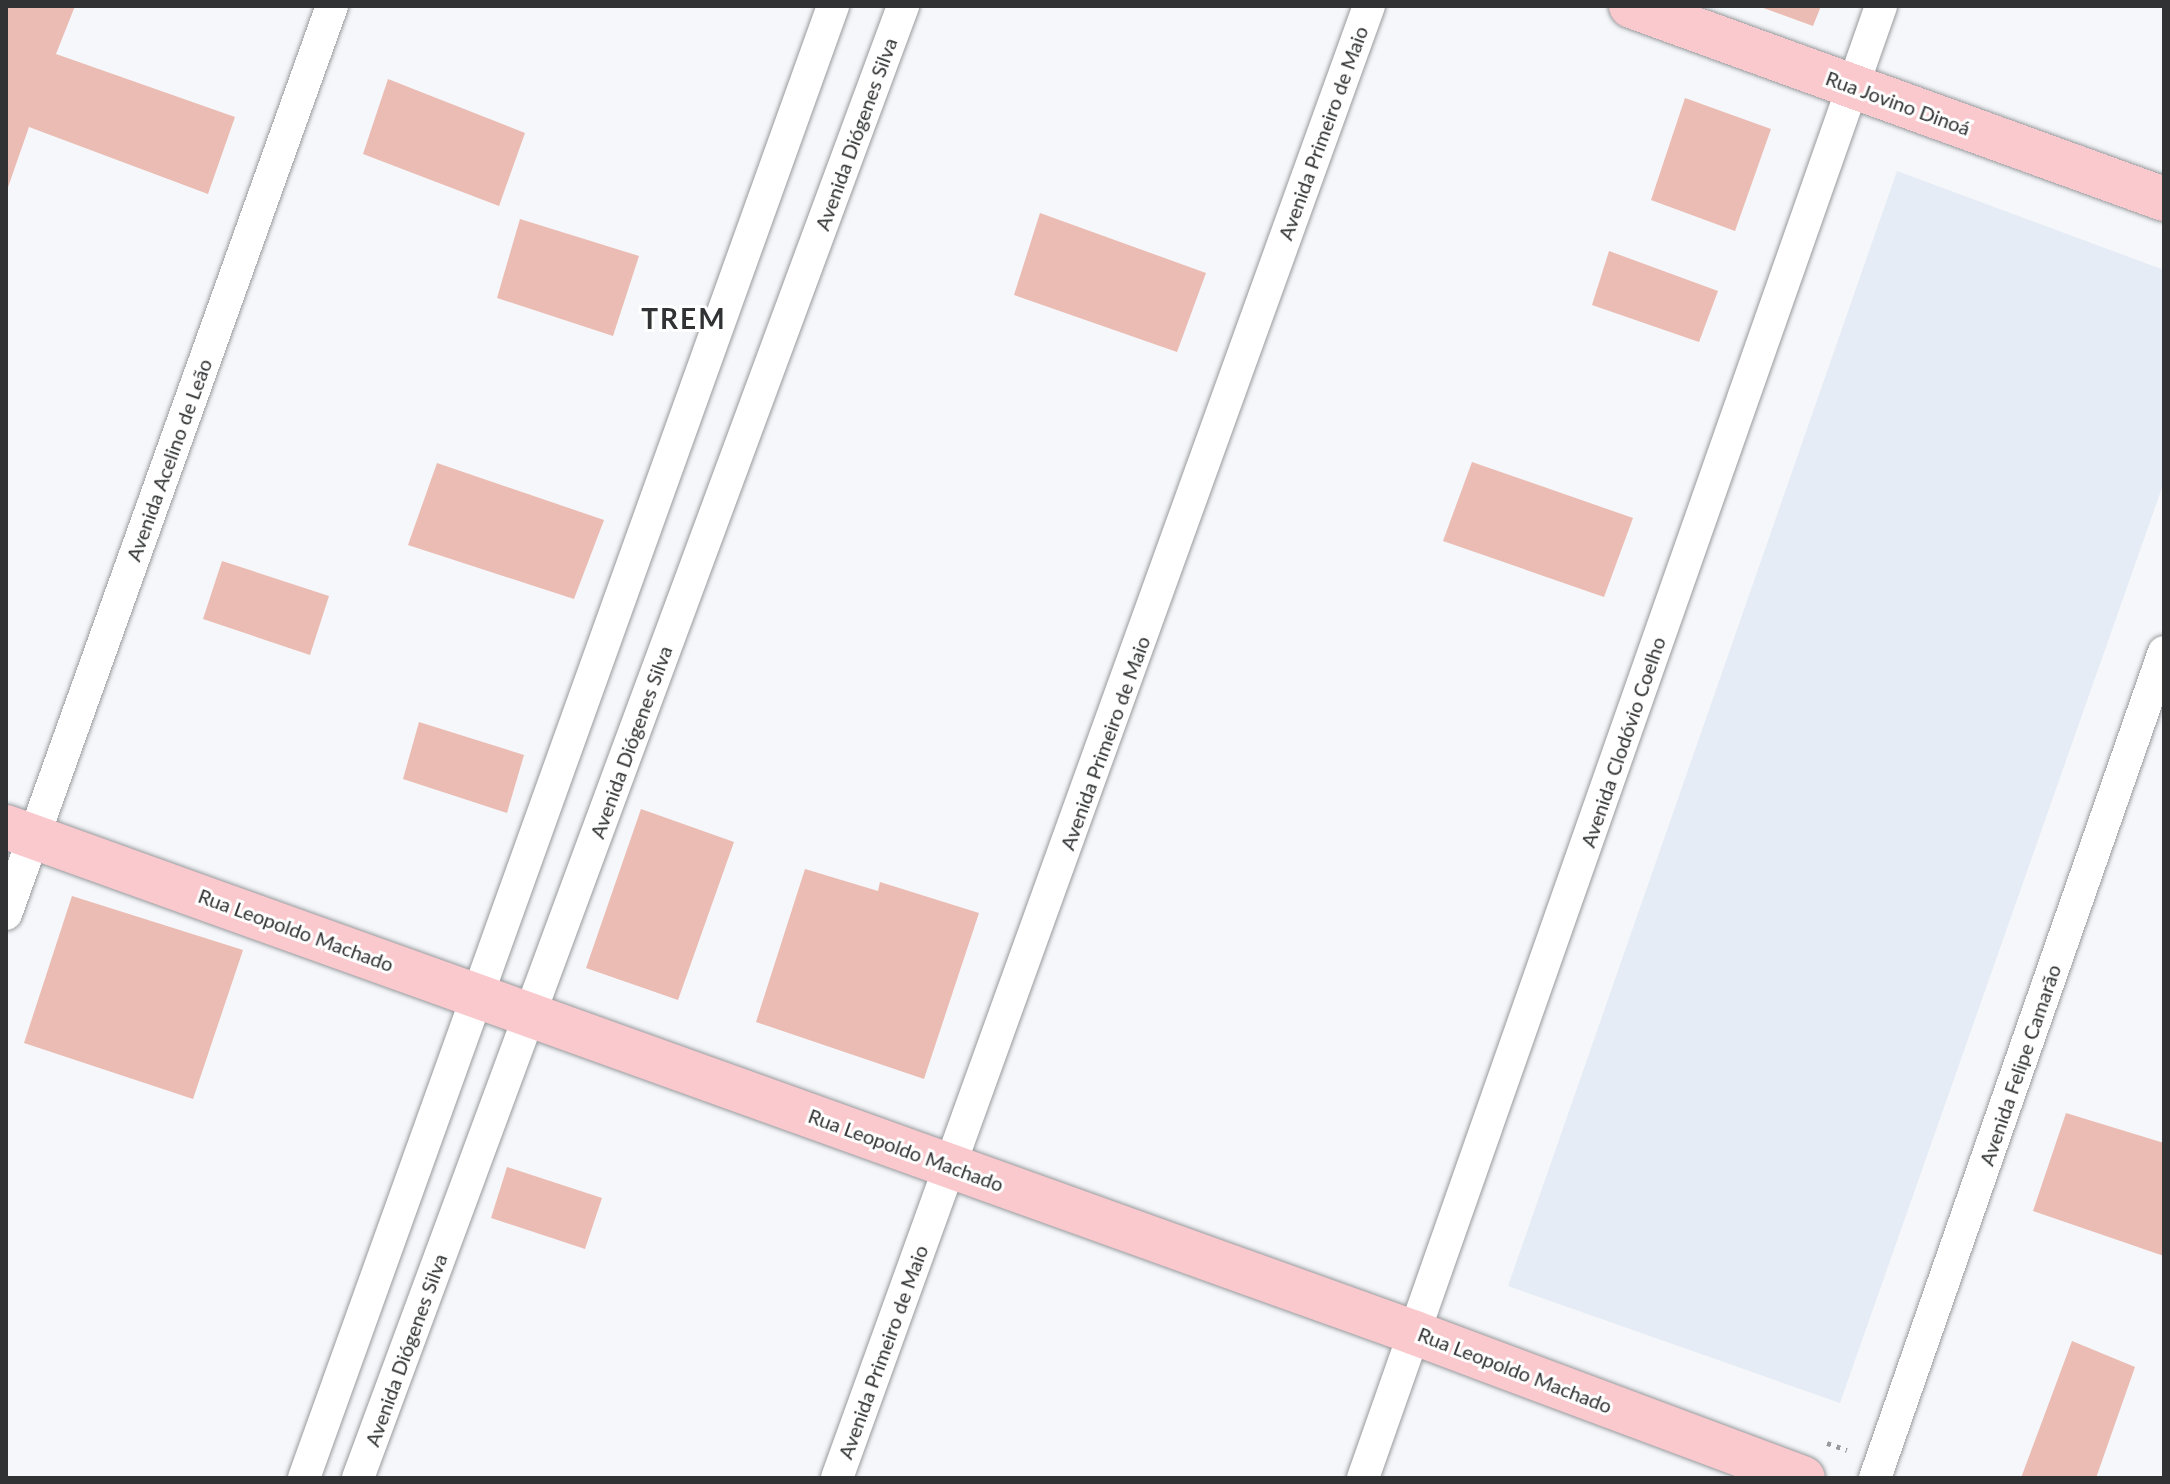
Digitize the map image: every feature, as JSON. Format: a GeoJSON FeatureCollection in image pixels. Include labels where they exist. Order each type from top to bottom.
{"type":"FeatureCollection","features":[{"type":"Feature","properties":{"kind":"main road","name":"Rua Jovino Dinoá"},"geometry":{"type":"LineString","coordinates":[[1631,6],[2164,199]]}},
{"type":"Feature","properties":{"kind":"main road","name":"Rua Leopoldo Machado"},"geometry":{"type":"LineString","coordinates":[[20,832],[1415,1333],[1803,1478]]}},
{"type":"Feature","properties":{"kind":"street","name":"Avenida Acelino de Leão"},"geometry":{"type":"LineString","coordinates":[[6,914],[20,832],[332,6]]}},
{"type":"Feature","properties":{"kind":"street"},"geometry":{"type":"LineString","coordinates":[[304,1478],[475,994],[833,6]]}},
{"type":"Feature","properties":{"kind":"street","name":"Avenida Diógenes Silva"},"geometry":{"type":"LineString","coordinates":[[358,1478],[903,6]]}},
{"type":"Feature","properties":{"kind":"street","name":"Avenida Primeiro de Maio"},"geometry":{"type":"LineString","coordinates":[[837,1478],[1369,6]]}},
{"type":"Feature","properties":{"kind":"street","name":"Avenida Clodóvio Coelho"},"geometry":{"type":"LineString","coordinates":[[1363,1478],[1881,6]]}},
{"type":"Feature","properties":{"kind":"street","name":"Avenida Felipe Camarão"},"geometry":{"type":"LineString","coordinates":[[1875,1478],[2164,652]]}},
{"type":"Feature","properties":{"kind":"shaded area"},"geometry":{"type":"Polygon","coordinates":[[[1897,171],[2164,270],[2164,482],[1840,1403],[1508,1286],[1897,171]]]}},
{"type":"Feature","properties":{"kind":"building"},"geometry":{"type":"Polygon","coordinates":[[[6,6],[75,6],[56,54],[235,117],[208,194],[29,127],[6,193],[6,6]]]}},
{"type":"Feature","properties":{"kind":"building"},"geometry":{"type":"Polygon","coordinates":[[[1758,6],[1821,6],[1813,26],[1758,6]]]}},
{"type":"Feature","properties":{"kind":"building"},"geometry":{"type":"Polygon","coordinates":[[[388,79],[525,133],[499,206],[363,154],[388,79]]]}},
{"type":"Feature","properties":{"kind":"building"},"geometry":{"type":"Polygon","coordinates":[[[1685,98],[1771,129],[1735,231],[1651,200],[1685,98]]]}},
{"type":"Feature","properties":{"kind":"building"},"geometry":{"type":"Polygon","coordinates":[[[1040,213],[1206,273],[1177,352],[1014,295],[1040,213]]]}},
{"type":"Feature","properties":{"kind":"building"},"geometry":{"type":"Polygon","coordinates":[[[520,219],[639,256],[613,336],[497,298],[520,219]]]}},
{"type":"Feature","properties":{"kind":"building"},"geometry":{"type":"Polygon","coordinates":[[[1609,251],[1718,291],[1699,342],[1592,305],[1609,251]]]}},
{"type":"Feature","properties":{"kind":"building"},"geometry":{"type":"Polygon","coordinates":[[[1472,462],[1633,518],[1604,597],[1443,541],[1472,462]]]}},
{"type":"Feature","properties":{"kind":"building"},"geometry":{"type":"Polygon","coordinates":[[[437,463],[604,520],[574,599],[408,545],[437,463]]]}},
{"type":"Feature","properties":{"kind":"building"},"geometry":{"type":"Polygon","coordinates":[[[222,561],[329,596],[310,655],[203,619],[222,561]]]}},
{"type":"Feature","properties":{"kind":"building"},"geometry":{"type":"Polygon","coordinates":[[[419,722],[524,755],[507,813],[403,779],[419,722]]]}},
{"type":"Feature","properties":{"kind":"building"},"geometry":{"type":"Polygon","coordinates":[[[641,809],[734,842],[678,1000],[586,968],[641,809]]]}},
{"type":"Feature","properties":{"kind":"building"},"geometry":{"type":"Polygon","coordinates":[[[805,869],[878,891],[880,882],[979,913],[924,1079],[756,1022],[805,869]]]}},
{"type":"Feature","properties":{"kind":"building"},"geometry":{"type":"Polygon","coordinates":[[[72,896],[243,950],[193,1099],[24,1043],[72,896]]]}},
{"type":"Feature","properties":{"kind":"building"},"geometry":{"type":"Polygon","coordinates":[[[2066,1113],[2164,1143],[2164,1256],[2033,1211],[2066,1113]]]}},
{"type":"Feature","properties":{"kind":"building"},"geometry":{"type":"Polygon","coordinates":[[[507,1167],[602,1198],[585,1249],[491,1218],[507,1167]]]}},
{"type":"Feature","properties":{"kind":"building"},"geometry":{"type":"Polygon","coordinates":[[[2072,1341],[2135,1367],[2096,1478],[2021,1478],[2072,1341]]]}},
{"type":"Feature","properties":{"kind":"district","name":"TREM"},"geometry":{"type":"Point","coordinates":[684,318]}}]}
